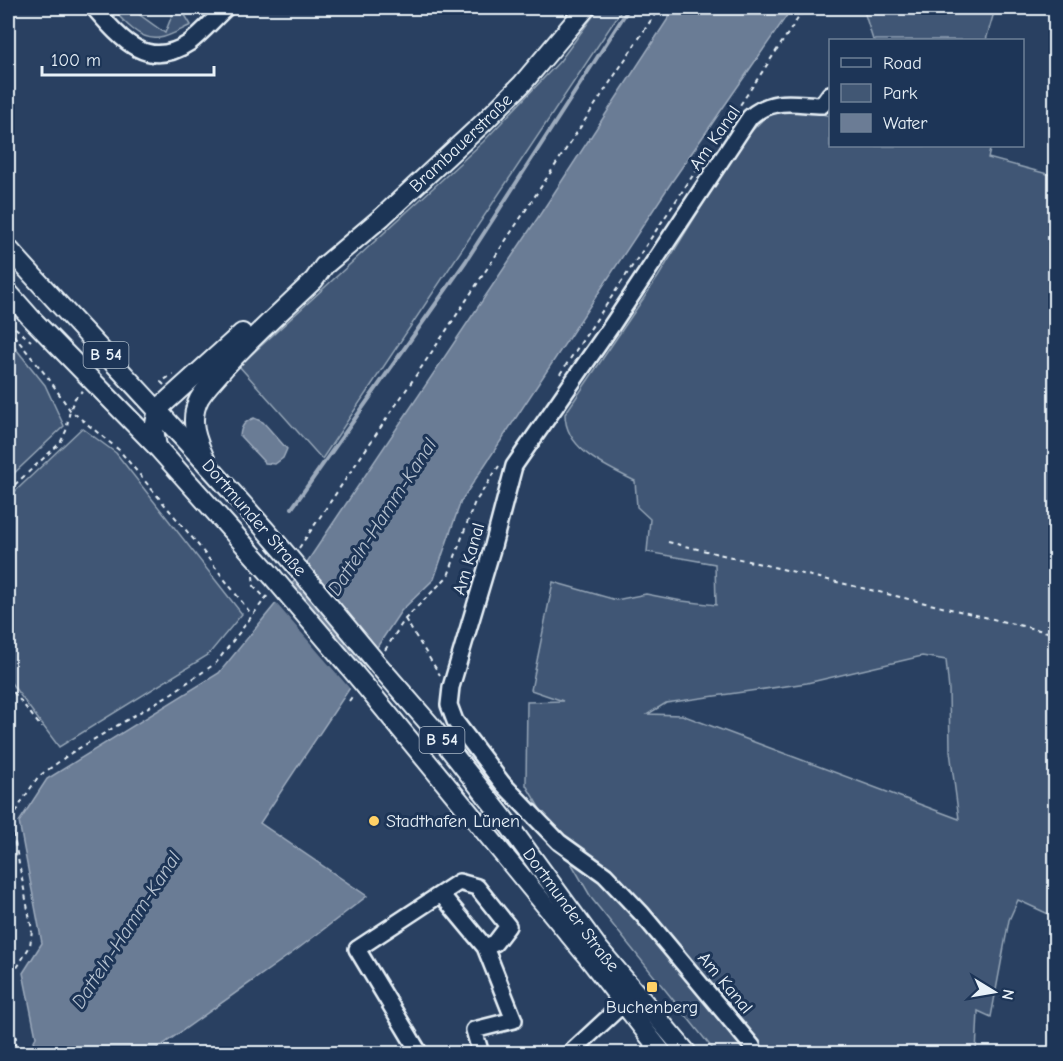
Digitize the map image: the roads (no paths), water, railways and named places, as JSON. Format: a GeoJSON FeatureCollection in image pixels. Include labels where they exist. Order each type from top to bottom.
{"type":"FeatureCollection","features":[{"type":"Feature","properties":{"kind":"main road","name":"Brambauerstraße"},"geometry":{"type":"LineString","coordinates":[[206,461],[194,427],[199,400],[231,360],[314,280],[324,266],[382,217],[482,124],[522,84],[586,8]]}},
{"type":"Feature","properties":{"kind":"main road","name":"Dortmunder Straße"},"geometry":{"type":"LineString","coordinates":[[8,248],[160,414],[293,551],[380,667],[432,727],[502,816],[599,949],[688,1053]]}},
{"type":"Feature","properties":{"kind":"main road","name":"Brambauerstraße"},"geometry":{"type":"LineString","coordinates":[[160,414],[307,272],[324,266]]}},
{"type":"Feature","properties":{"kind":"main road","name":"Dortmunder Straße"},"geometry":{"type":"LineString","coordinates":[[8,292],[157,447],[263,575],[366,687],[663,1053]]}},
{"type":"Feature","properties":{"kind":"main road"},"geometry":{"type":"LineString","coordinates":[[131,420],[185,410],[199,400]]}},
{"type":"Feature","properties":{"kind":"main road"},"geometry":{"type":"LineString","coordinates":[[157,447],[154,429],[160,414]]}},
{"type":"Feature","properties":{"kind":"street"},"geometry":{"type":"LineString","coordinates":[[94,8],[116,33],[130,44],[158,55],[168,54],[190,42],[226,8]]}},
{"type":"Feature","properties":{"kind":"street","name":"Am Kanal"},"geometry":{"type":"LineString","coordinates":[[755,1053],[752,1046],[635,906],[605,875],[559,842],[502,784],[455,722],[449,705],[451,687],[514,466],[606,334],[750,117],[760,109],[778,102],[822,105],[829,96]]}},
{"type":"Feature","properties":{"kind":"street"},"geometry":{"type":"LineString","coordinates":[[420,1053],[357,949],[459,882],[477,887],[508,926],[495,943],[485,946]]}},
{"type":"Feature","properties":{"kind":"street"},"geometry":{"type":"LineString","coordinates":[[441,894],[485,946],[514,1020],[474,1030],[481,1053]]}},
{"type":"Feature","properties":{"kind":"street"},"geometry":{"type":"LineString","coordinates":[[569,1053],[623,1004]]}},
{"type":"Feature","properties":{"kind":"water","name":"Datteln-Hamm-Kanal"},"geometry":{"type":"Polygon","coordinates":[[[675,8],[792,8],[673,180],[461,501],[434,579],[401,611],[260,823],[367,896],[299,948],[151,1053],[27,1053],[36,1037],[23,973],[42,943],[19,822],[47,779],[219,673],[295,580],[539,216],[675,8]]]}},
{"type":"Feature","properties":{"kind":"water"},"geometry":{"type":"Polygon","coordinates":[[[254,418],[263,422],[287,449],[283,458],[275,464],[265,463],[240,436],[244,425],[254,418]]]}},
{"type":"Feature","properties":{"kind":"waterway"},"geometry":{"type":"LineString","coordinates":[[292,508],[466,261],[629,8]]}},
{"type":"Feature","properties":{"kind":"place","name":"Stadthafen Lünen"},"geometry":{"type":"Point","coordinates":[374,821]}},
{"type":"Feature","properties":{"kind":"place","name":"Buchenberg"},"geometry":{"type":"Point","coordinates":[652,987]}}]}
